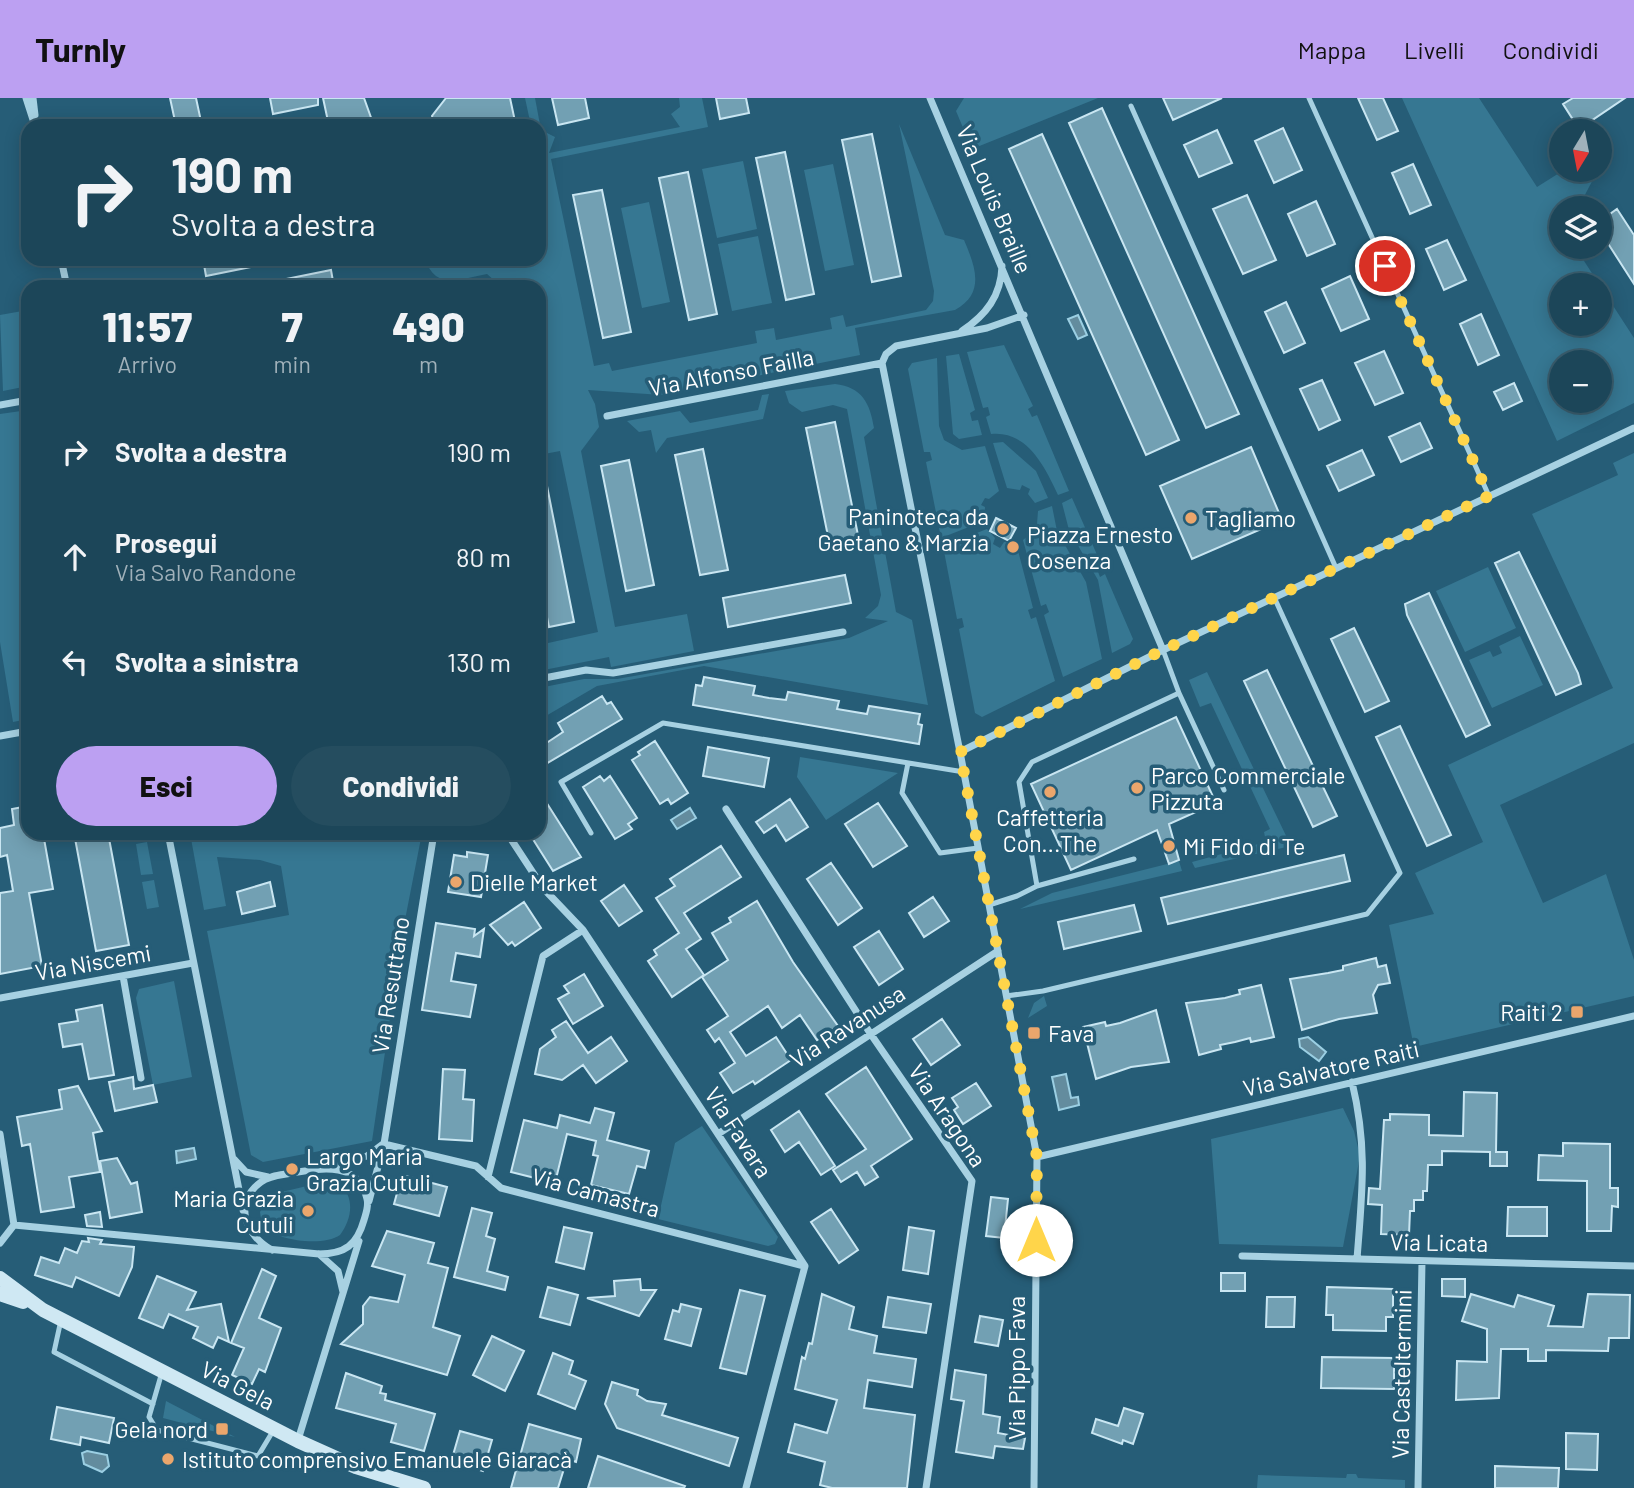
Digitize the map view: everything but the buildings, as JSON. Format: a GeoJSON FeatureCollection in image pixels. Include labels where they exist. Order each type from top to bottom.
{"type":"FeatureCollection","features":[{"type":"Feature","properties":{"kind":"street"},"geometry":{"type":"LineString","coordinates":[[26,98],[33,119]]}},
{"type":"Feature","properties":{"kind":"street"},"geometry":{"type":"LineString","coordinates":[[33,98],[34,119]]}},
{"type":"Feature","properties":{"kind":"street","name":"Via Louis Braille"},"geometry":{"type":"LineString","coordinates":[[930,98],[1002,262],[1163,650]]}},
{"type":"Feature","properties":{"kind":"street"},"geometry":{"type":"LineString","coordinates":[[959,333],[991,305],[1000,284],[1002,262]]}},
{"type":"Feature","properties":{"kind":"street"},"geometry":{"type":"LineString","coordinates":[[882,363],[886,354],[896,346],[988,328],[1024,315]]}},
{"type":"Feature","properties":{"kind":"street","name":"Via Alfonso Failla"},"geometry":{"type":"LineString","coordinates":[[607,416],[882,363]]}},
{"type":"Feature","properties":{"kind":"street","name":"Via Pippo Fava"},"geometry":{"type":"LineString","coordinates":[[882,363],[964,772],[1037,1157],[1034,1488]]}},
{"type":"Feature","properties":{"kind":"street"},"geometry":{"type":"LineString","coordinates":[[0,405],[21,401]]}},
{"type":"Feature","properties":{"kind":"street"},"geometry":{"type":"LineString","coordinates":[[960,752],[1163,650],[1634,428]]}},
{"type":"Feature","properties":{"kind":"street"},"geometry":{"type":"LineString","coordinates":[[546,678],[586,670],[612,673],[843,632]]}},
{"type":"Feature","properties":{"kind":"street"},"geometry":{"type":"LineString","coordinates":[[0,736],[21,732]]}},
{"type":"Feature","properties":{"kind":"street","name":"Via Aragona"},"geometry":{"type":"LineString","coordinates":[[726,809],[870,1034],[972,1181],[926,1488]]}},
{"type":"Feature","properties":{"kind":"street"},"geometry":{"type":"LineString","coordinates":[[169,840],[244,1213],[250,1233],[272,1250]]}},
{"type":"Feature","properties":{"kind":"street","name":"Via Resuttano"},"geometry":{"type":"LineString","coordinates":[[369,1203],[384,1144],[433,840]]}},
{"type":"Feature","properties":{"kind":"street","name":"Via Favara"},"geometry":{"type":"LineString","coordinates":[[511,840],[542,888],[583,930],[805,1266]]}},
{"type":"Feature","properties":{"kind":"street"},"geometry":{"type":"LineString","coordinates":[[488,1177],[543,956],[583,930]]}},
{"type":"Feature","properties":{"kind":"street","name":"Via Ravanusa"},"geometry":{"type":"LineString","coordinates":[[718,1135],[998,951]]}},
{"type":"Feature","properties":{"kind":"street","name":"Via Niscemi"},"geometry":{"type":"LineString","coordinates":[[0,998],[193,963]]}},
{"type":"Feature","properties":{"kind":"street"},"geometry":{"type":"LineString","coordinates":[[123,976],[141,1078]]}},
{"type":"Feature","properties":{"kind":"street","name":"Via Salvatore Raiti"},"geometry":{"type":"LineString","coordinates":[[1037,1157],[1634,1016]]}},
{"type":"Feature","properties":{"kind":"street"},"geometry":{"type":"LineString","coordinates":[[1352,1082],[1362,1123],[1364,1155],[1357,1259]]}},
{"type":"Feature","properties":{"kind":"street"},"geometry":{"type":"LineString","coordinates":[[0,1134],[14,1222],[0,1242]]}},
{"type":"Feature","properties":{"kind":"street"},"geometry":{"type":"LineString","coordinates":[[231,1155],[246,1172],[270,1177],[332,1167],[367,1156],[384,1144]]}},
{"type":"Feature","properties":{"kind":"street","name":"Via Camastra"},"geometry":{"type":"LineString","coordinates":[[384,1144],[475,1166],[500,1188],[805,1266]]}},
{"type":"Feature","properties":{"kind":"street"},"geometry":{"type":"LineString","coordinates":[[298,1441],[369,1203],[355,1178],[332,1167]]}},
{"type":"Feature","properties":{"kind":"street"},"geometry":{"type":"LineString","coordinates":[[244,1213],[253,1190],[270,1177]]}},
{"type":"Feature","properties":{"kind":"street"},"geometry":{"type":"LineString","coordinates":[[14,1222],[24,1227],[319,1254],[334,1254],[349,1249],[359,1238]]}},
{"type":"Feature","properties":{"kind":"street"},"geometry":{"type":"LineString","coordinates":[[319,1254],[338,1271],[343,1293]]}},
{"type":"Feature","properties":{"kind":"street","name":"Via Licata"},"geometry":{"type":"LineString","coordinates":[[1242,1256],[1634,1266]]}},
{"type":"Feature","properties":{"kind":"street","name":"Via Casteltermini"},"geometry":{"type":"LineString","coordinates":[[1418,1488],[1422,1261]]}},
{"type":"Feature","properties":{"kind":"street"},"geometry":{"type":"LineString","coordinates":[[746,1488],[805,1266]]}},
{"type":"Feature","properties":{"kind":"street"},"geometry":{"type":"LineString","coordinates":[[0,1278],[38,1307]]}},
{"type":"Feature","properties":{"kind":"street"},"geometry":{"type":"LineString","coordinates":[[0,1294],[38,1307]]}},
{"type":"Feature","properties":{"kind":"street","name":"Via Gela"},"geometry":{"type":"LineString","coordinates":[[38,1307],[334,1459],[424,1488]]}},
{"type":"Feature","properties":{"kind":"lane"},"geometry":{"type":"LineString","coordinates":[[1309,98],[1489,496]]}},
{"type":"Feature","properties":{"kind":"lane"},"geometry":{"type":"LineString","coordinates":[[1131,106],[1336,568]]}},
{"type":"Feature","properties":{"kind":"lane"},"geometry":{"type":"LineString","coordinates":[[1006,996],[1043,991],[1367,914],[1400,873],[1274,597]]}},
{"type":"Feature","properties":{"kind":"lane"},"geometry":{"type":"LineString","coordinates":[[1163,650],[1179,693],[1224,790]]}},
{"type":"Feature","properties":{"kind":"lane"},"geometry":{"type":"LineString","coordinates":[[1037,886],[1019,782],[1025,769],[1032,762],[1179,693]]}},
{"type":"Feature","properties":{"kind":"lane"},"geometry":{"type":"LineString","coordinates":[[591,833],[561,782],[663,723],[964,772]]}},
{"type":"Feature","properties":{"kind":"lane"},"geometry":{"type":"LineString","coordinates":[[908,763],[902,793],[940,853],[978,848]]}},
{"type":"Feature","properties":{"kind":"lane"},"geometry":{"type":"LineString","coordinates":[[989,905],[1037,886],[1134,859]]}},
{"type":"Feature","properties":{"kind":"lane"},"geometry":{"type":"LineString","coordinates":[[61,1320],[54,1352],[153,1404]]}},
{"type":"Feature","properties":{"kind":"lane"},"geometry":{"type":"LineString","coordinates":[[163,1371],[149,1417],[157,1430],[258,1456],[274,1429]]}},
{"type":"Feature","properties":{"kind":"shaded area"},"geometry":{"type":"Polygon","coordinates":[[[525,98],[535,98],[539,119],[530,119],[525,98]]]}},
{"type":"Feature","properties":{"kind":"shaded area"},"geometry":{"type":"Polygon","coordinates":[[[679,98],[702,98],[708,127],[551,159],[594,366],[609,363],[612,371],[757,343],[755,331],[774,328],[776,340],[832,329],[830,318],[843,315],[846,327],[926,310],[933,301],[934,291],[899,124],[945,235],[964,240],[972,260],[975,278],[971,296],[955,310],[855,328],[860,355],[662,395],[588,390],[595,404],[599,427],[581,451],[615,627],[687,614],[694,651],[611,667],[609,657],[546,670],[546,643],[598,632],[560,451],[546,454],[546,280],[494,280],[487,274],[450,280],[436,276],[428,266],[546,266],[546,132],[555,137],[549,153],[680,127],[671,114],[680,107],[679,98]]]}},
{"type":"Feature","properties":{"kind":"shaded area"},"geometry":{"type":"Polygon","coordinates":[[[964,98],[1098,98],[972,149],[956,111],[964,98]]]}},
{"type":"Feature","properties":{"kind":"shaded area"},"geometry":{"type":"Polygon","coordinates":[[[1402,98],[1479,98],[1537,187],[1549,179],[1549,182],[1592,182],[1584,196],[1549,196],[1549,259],[1583,259],[1592,273],[1549,273],[1549,336],[1612,336],[1612,304],[1634,338],[1634,403],[1557,441],[1402,98]]]}},
{"type":"Feature","properties":{"kind":"shaded area"},"geometry":{"type":"Polygon","coordinates":[[[743,161],[757,229],[717,238],[702,169],[743,161]]]}},
{"type":"Feature","properties":{"kind":"shaded area"},"geometry":{"type":"Polygon","coordinates":[[[833,164],[854,265],[825,271],[804,170],[833,164]]]}},
{"type":"Feature","properties":{"kind":"shaded area"},"geometry":{"type":"Polygon","coordinates":[[[649,202],[670,302],[642,308],[621,208],[649,202]]]}},
{"type":"Feature","properties":{"kind":"shaded area"},"geometry":{"type":"Polygon","coordinates":[[[758,236],[772,303],[732,311],[718,244],[758,236]]]}},
{"type":"Feature","properties":{"kind":"shaded area"},"geometry":{"type":"Polygon","coordinates":[[[21,311],[21,387],[3,391],[0,315],[21,311]]]}},
{"type":"Feature","properties":{"kind":"shaded area"},"geometry":{"type":"Polygon","coordinates":[[[1078,315],[1087,335],[1078,339],[1068,319],[1078,315]]]}},
{"type":"Feature","properties":{"kind":"shaded area"},"geometry":{"type":"Polygon","coordinates":[[[1004,345],[1033,406],[1028,409],[1032,417],[1037,415],[1069,491],[1058,495],[1041,462],[1025,444],[1004,434],[991,434],[986,417],[990,415],[988,407],[983,408],[967,352],[1004,345]]]}},
{"type":"Feature","properties":{"kind":"shaded area"},"geometry":{"type":"Polygon","coordinates":[[[959,354],[975,410],[970,413],[972,421],[978,420],[982,435],[959,439],[953,434],[946,356],[959,354]]]}},
{"type":"Feature","properties":{"kind":"shaded area"},"geometry":{"type":"Polygon","coordinates":[[[937,358],[939,426],[944,440],[962,450],[985,446],[999,491],[989,499],[985,498],[981,505],[985,507],[984,521],[941,538],[926,462],[932,460],[930,452],[924,452],[908,369],[912,363],[937,358]]]}},
{"type":"Feature","properties":{"kind":"shaded area"},"geometry":{"type":"Polygon","coordinates":[[[835,384],[852,389],[867,404],[874,428],[864,437],[896,612],[912,620],[928,705],[704,666],[597,686],[546,716],[546,687],[584,679],[617,679],[849,638],[888,621],[865,618],[878,606],[881,595],[847,409],[833,405],[802,412],[789,403],[785,391],[835,384]]]}},
{"type":"Feature","properties":{"kind":"shaded area"},"geometry":{"type":"Polygon","coordinates":[[[769,394],[763,419],[667,438],[656,453],[651,430],[639,432],[627,421],[680,411],[690,423],[758,410],[762,395],[769,394]]]}},
{"type":"Feature","properties":{"kind":"shaded area"},"geometry":{"type":"Polygon","coordinates":[[[21,411],[21,720],[13,722],[0,642],[0,414],[21,411]]]}},
{"type":"Feature","properties":{"kind":"shaded area"},"geometry":{"type":"Polygon","coordinates":[[[1003,442],[1036,471],[1048,498],[1035,503],[1028,494],[1030,489],[1022,485],[1020,490],[1007,488],[993,443],[1003,442]]]}},
{"type":"Feature","properties":{"kind":"shaded area"},"geometry":{"type":"Polygon","coordinates":[[[1634,453],[1634,743],[1500,805],[1543,903],[1606,874],[1634,960],[1634,996],[1414,1047],[1389,925],[1434,914],[1415,873],[1483,842],[1448,765],[1613,688],[1532,514],[1618,475],[1613,463],[1634,453]]]}},
{"type":"Feature","properties":{"kind":"shaded area"},"geometry":{"type":"Polygon","coordinates":[[[1072,498],[1102,566],[1097,569],[1100,577],[1105,574],[1133,639],[1130,644],[1112,653],[1098,580],[1069,530],[1062,503],[1072,498]]]}},
{"type":"Feature","properties":{"kind":"shaded area"},"geometry":{"type":"Polygon","coordinates":[[[1052,506],[1057,531],[1086,582],[1102,659],[1063,677],[1044,615],[1049,612],[1046,604],[1041,606],[1023,540],[1033,532],[1039,534],[1042,526],[1037,524],[1038,511],[1052,506]]]}},
{"type":"Feature","properties":{"kind":"shaded area"},"geometry":{"type":"Polygon","coordinates":[[[987,529],[995,538],[993,544],[1000,548],[1004,542],[1016,543],[1033,608],[1028,610],[1031,619],[1036,617],[1055,681],[982,717],[975,713],[959,629],[964,627],[962,618],[957,619],[943,546],[987,529]]]}},
{"type":"Feature","properties":{"kind":"shaded area"},"geometry":{"type":"Polygon","coordinates":[[[1488,567],[1516,628],[1465,652],[1436,591],[1488,567]]]}},
{"type":"Feature","properties":{"kind":"shaded area"},"geometry":{"type":"Polygon","coordinates":[[[1520,636],[1543,685],[1492,708],[1469,660],[1490,651],[1493,657],[1502,653],[1499,646],[1520,636]]]}},
{"type":"Feature","properties":{"kind":"shaded area"},"geometry":{"type":"Polygon","coordinates":[[[1207,672],[1291,846],[1195,868],[1192,862],[1266,842],[1264,832],[1270,829],[1211,703],[1200,707],[1189,680],[1207,672]]]}},
{"type":"Feature","properties":{"kind":"shaded area"},"geometry":{"type":"Polygon","coordinates":[[[800,757],[898,773],[826,820],[797,777],[800,757]]]}},
{"type":"Feature","properties":{"kind":"shaded area"},"geometry":{"type":"Polygon","coordinates":[[[690,808],[696,818],[677,829],[671,820],[690,808]]]}},
{"type":"Feature","properties":{"kind":"shaded area"},"geometry":{"type":"Polygon","coordinates":[[[191,840],[421,840],[403,930],[372,1141],[263,1162],[251,1155],[207,931],[289,915],[281,866],[260,860],[217,857],[226,906],[204,910],[191,840]]]}},
{"type":"Feature","properties":{"kind":"shaded area"},"geometry":{"type":"Polygon","coordinates":[[[147,842],[153,874],[141,875],[136,844],[147,842]]]}},
{"type":"Feature","properties":{"kind":"shaded area"},"geometry":{"type":"Polygon","coordinates":[[[1179,861],[1182,871],[1020,909],[1052,893],[1179,861]]]}},
{"type":"Feature","properties":{"kind":"shaded area"},"geometry":{"type":"Polygon","coordinates":[[[154,880],[159,907],[147,909],[142,882],[154,880]]]}},
{"type":"Feature","properties":{"kind":"shaded area"},"geometry":{"type":"Polygon","coordinates":[[[174,981],[192,1077],[153,1085],[136,998],[139,989],[174,981]]]}},
{"type":"Feature","properties":{"kind":"shaded area"},"geometry":{"type":"Polygon","coordinates":[[[1044,996],[1047,1006],[1028,1018],[1034,1003],[1044,996]]]}},
{"type":"Feature","properties":{"kind":"shaded area"},"geometry":{"type":"Polygon","coordinates":[[[1308,1037],[1326,1052],[1319,1061],[1300,1047],[1299,1039],[1308,1037]]]}},
{"type":"Feature","properties":{"kind":"shaded area"},"geometry":{"type":"Polygon","coordinates":[[[1066,1074],[1071,1098],[1078,1097],[1079,1105],[1059,1110],[1052,1077],[1066,1074]]]}},
{"type":"Feature","properties":{"kind":"shaded area"},"geometry":{"type":"Polygon","coordinates":[[[1343,1108],[1354,1131],[1360,1156],[1343,1247],[1219,1244],[1211,1139],[1343,1108]]]}},
{"type":"Feature","properties":{"kind":"shaded area"},"geometry":{"type":"Polygon","coordinates":[[[702,1126],[778,1237],[775,1244],[768,1246],[658,1219],[675,1143],[702,1126]]]}},
{"type":"Feature","properties":{"kind":"shaded area"},"geometry":{"type":"Polygon","coordinates":[[[194,1148],[196,1159],[177,1163],[176,1151],[194,1148]]]}},
{"type":"Feature","properties":{"kind":"shaded area"},"geometry":{"type":"Polygon","coordinates":[[[324,1182],[340,1184],[350,1202],[349,1216],[340,1235],[322,1241],[300,1240],[277,1235],[262,1225],[260,1212],[269,1195],[324,1182]]]}},
{"type":"Feature","properties":{"kind":"shaded area"},"geometry":{"type":"Polygon","coordinates":[[[166,1401],[235,1437],[163,1418],[166,1401]]]}},
{"type":"Feature","properties":{"kind":"shaded area"},"geometry":{"type":"Polygon","coordinates":[[[87,1451],[107,1455],[109,1466],[102,1472],[84,1464],[82,1453],[87,1451]]]}},
{"type":"Feature","properties":{"kind":"shaded area"},"geometry":{"type":"Polygon","coordinates":[[[1347,1474],[1356,1474],[1358,1478],[1405,1480],[1405,1488],[1257,1488],[1258,1475],[1346,1478],[1347,1474]]]}},
{"type":"Feature","properties":{"kind":"place","name":"Tagliamo"},"geometry":{"type":"Point","coordinates":[1191,518]}},
{"type":"Feature","properties":{"kind":"place","name":"Paninoteca da Gaetano & Marzia"},"geometry":{"type":"Point","coordinates":[1003,529]}},
{"type":"Feature","properties":{"kind":"place","name":"Piazza Ernesto Cosenza"},"geometry":{"type":"Point","coordinates":[1013,547]}},
{"type":"Feature","properties":{"kind":"place","name":"Parco Commerciale Pizzuta"},"geometry":{"type":"Point","coordinates":[1137,788]}},
{"type":"Feature","properties":{"kind":"place","name":"Caffetteria Con...The"},"geometry":{"type":"Point","coordinates":[1050,792]}},
{"type":"Feature","properties":{"kind":"place","name":"Mi Fido di Te"},"geometry":{"type":"Point","coordinates":[1169,846]}},
{"type":"Feature","properties":{"kind":"place","name":"Dielle Market"},"geometry":{"type":"Point","coordinates":[456,882]}},
{"type":"Feature","properties":{"kind":"place","name":"Raiti 2"},"geometry":{"type":"Point","coordinates":[1577,1012]}},
{"type":"Feature","properties":{"kind":"place","name":"Fava"},"geometry":{"type":"Point","coordinates":[1034,1033]}},
{"type":"Feature","properties":{"kind":"place","name":"Largo Maria Grazia Cutuli"},"geometry":{"type":"Point","coordinates":[292,1169]}},
{"type":"Feature","properties":{"kind":"place","name":"Maria Grazia Cutuli"},"geometry":{"type":"Point","coordinates":[308,1211]}},
{"type":"Feature","properties":{"kind":"place","name":"Gela nord"},"geometry":{"type":"Point","coordinates":[222,1429]}},
{"type":"Feature","properties":{"kind":"place","name":"Istituto comprensivo Emanuele Giaracà"},"geometry":{"type":"Point","coordinates":[168,1459]}},
{"type":"Feature","properties":{"kind":"route"},"geometry":{"type":"LineString","coordinates":[[1036,1240],[1037,1157],[960,752],[1163,650],[1489,496],[1385,266]]}}]}
